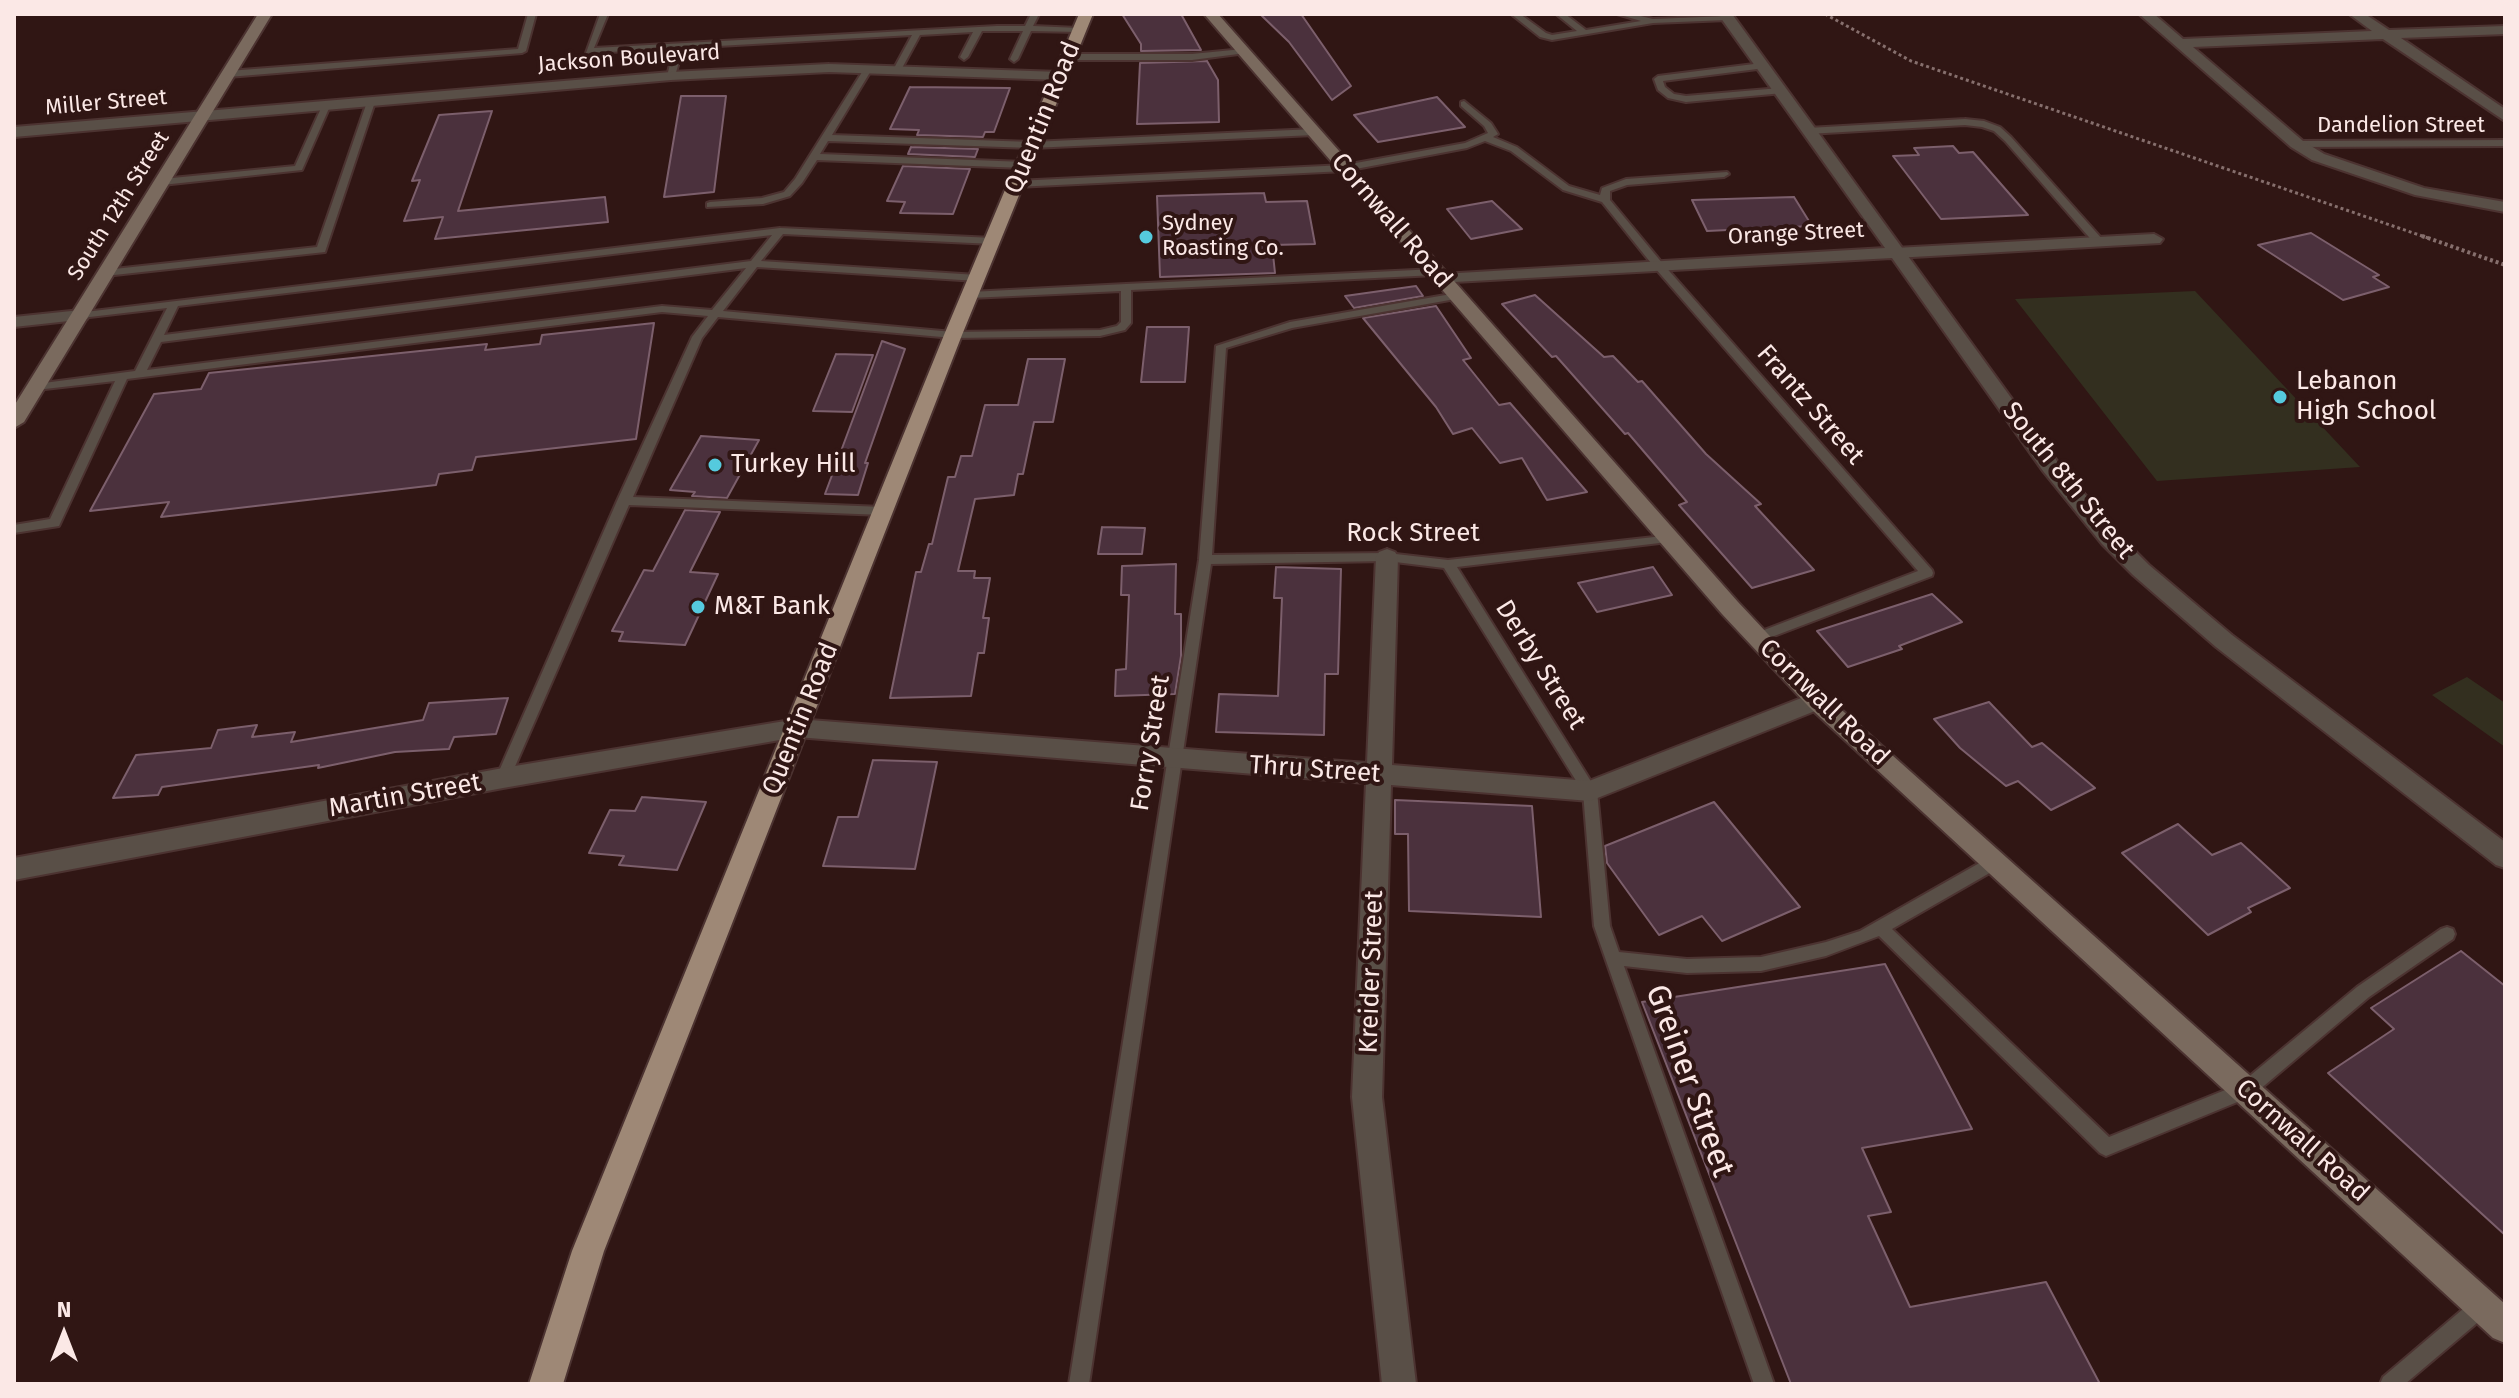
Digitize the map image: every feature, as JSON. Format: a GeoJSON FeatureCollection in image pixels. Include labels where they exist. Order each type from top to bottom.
{"type":"FeatureCollection","features":[{"type":"Feature","properties":{"kind":"highway","name":"Quentin Road"},"geometry":{"type":"LineString","coordinates":[[546,1384],[588,1251],[953,335],[1086,14]]}},
{"type":"Feature","properties":{"kind":"main road","name":"South 12th Street"},"geometry":{"type":"LineString","coordinates":[[14,422],[265,14]]}},
{"type":"Feature","properties":{"kind":"main road","name":"Cornwall Road"},"geometry":{"type":"LineString","coordinates":[[1211,14],[1756,638],[1817,701],[2505,1326]]}},
{"type":"Feature","properties":{"kind":"street"},"geometry":{"type":"LineString","coordinates":[[2146,14],[2297,144],[2318,157],[2421,192],[2505,207]]}},
{"type":"Feature","properties":{"kind":"street"},"geometry":{"type":"LineString","coordinates":[[2356,14],[2505,116]]}},
{"type":"Feature","properties":{"kind":"street","name":"South 8th Street"},"geometry":{"type":"LineString","coordinates":[[1726,16],[2050,466],[2110,539],[2141,570],[2269,676],[2505,857]]}},
{"type":"Feature","properties":{"kind":"street"},"geometry":{"type":"LineString","coordinates":[[2182,43],[2505,30]]}},
{"type":"Feature","properties":{"kind":"street","name":"Jackson Boulevard"},"geometry":{"type":"LineString","coordinates":[[202,117],[671,76],[829,68],[1060,76]]}},
{"type":"Feature","properties":{"kind":"street","name":"Miller Street"},"geometry":{"type":"LineString","coordinates":[[14,132],[202,117]]}},
{"type":"Feature","properties":{"kind":"street","name":"Orange Street"},"geometry":{"type":"LineString","coordinates":[[1445,282],[1659,266],[2154,239]]}},
{"type":"Feature","properties":{"kind":"street"},"geometry":{"type":"LineString","coordinates":[[14,322],[81,315]]}},
{"type":"Feature","properties":{"kind":"street","name":"Kreider Street"},"geometry":{"type":"LineString","coordinates":[[1387,557],[1367,1097],[1399,1384]]}},
{"type":"Feature","properties":{"kind":"street","name":"Thru Street"},"geometry":{"type":"LineString","coordinates":[[797,728],[1590,791],[1817,701]]}},
{"type":"Feature","properties":{"kind":"street","name":"Martin Street"},"geometry":{"type":"LineString","coordinates":[[14,869],[503,778],[797,728]]}},
{"type":"Feature","properties":{"kind":"lane"},"geometry":{"type":"LineString","coordinates":[[228,74],[522,51],[532,14]]}},
{"type":"Feature","properties":{"kind":"lane"},"geometry":{"type":"LineString","coordinates":[[604,14],[589,51],[979,29],[1079,30]]}},
{"type":"Feature","properties":{"kind":"lane"},"geometry":{"type":"LineString","coordinates":[[1014,59],[1035,14]]}},
{"type":"Feature","properties":{"kind":"lane"},"geometry":{"type":"LineString","coordinates":[[1515,14],[1552,38],[1653,21],[1726,16]]}},
{"type":"Feature","properties":{"kind":"lane"},"geometry":{"type":"LineString","coordinates":[[1560,14],[1586,34]]}},
{"type":"Feature","properties":{"kind":"lane"},"geometry":{"type":"LineString","coordinates":[[1621,14],[1653,21]]}},
{"type":"Feature","properties":{"kind":"lane"},"geometry":{"type":"LineString","coordinates":[[964,57],[979,29]]}},
{"type":"Feature","properties":{"kind":"lane"},"geometry":{"type":"LineString","coordinates":[[897,70],[917,33]]}},
{"type":"Feature","properties":{"kind":"lane"},"geometry":{"type":"LineString","coordinates":[[671,76],[679,46]]}},
{"type":"Feature","properties":{"kind":"lane"},"geometry":{"type":"LineString","coordinates":[[1068,57],[1192,57],[1243,51]]}},
{"type":"Feature","properties":{"kind":"lane"},"geometry":{"type":"LineString","coordinates":[[1762,66],[1658,79],[1661,88],[1671,96],[1686,99],[1780,91]]}},
{"type":"Feature","properties":{"kind":"lane"},"geometry":{"type":"LineString","coordinates":[[710,205],[763,201],[787,194],[827,138],[868,69]]}},
{"type":"Feature","properties":{"kind":"lane"},"geometry":{"type":"LineString","coordinates":[[105,273],[321,250],[371,102]]}},
{"type":"Feature","properties":{"kind":"lane"},"geometry":{"type":"LineString","coordinates":[[1016,184],[1345,168],[1467,145],[1493,134],[1488,125],[1464,104]]}},
{"type":"Feature","properties":{"kind":"lane"},"geometry":{"type":"LineString","coordinates":[[162,182],[299,168],[326,106]]}},
{"type":"Feature","properties":{"kind":"lane"},"geometry":{"type":"LineString","coordinates":[[1808,131],[1965,122],[1984,124],[1997,129],[2008,139],[2099,242]]}},
{"type":"Feature","properties":{"kind":"lane"},"geometry":{"type":"LineString","coordinates":[[827,138],[1032,145],[1314,132]]}},
{"type":"Feature","properties":{"kind":"lane"},"geometry":{"type":"LineString","coordinates":[[1487,138],[1514,149],[1566,188],[1605,200],[1605,190],[1626,182],[1724,174]]}},
{"type":"Feature","properties":{"kind":"lane","name":"Dandelion Street"},"geometry":{"type":"LineString","coordinates":[[2297,144],[2505,143]]}},
{"type":"Feature","properties":{"kind":"lane"},"geometry":{"type":"LineString","coordinates":[[814,157],[1024,165]]}},
{"type":"Feature","properties":{"kind":"lane","name":"Frantz Street"},"geometry":{"type":"LineString","coordinates":[[1605,200],[1927,573],[1756,638]]}},
{"type":"Feature","properties":{"kind":"lane"},"geometry":{"type":"LineString","coordinates":[[503,778],[697,337],[780,231]]}},
{"type":"Feature","properties":{"kind":"lane"},"geometry":{"type":"LineString","coordinates":[[81,315],[780,231],[993,241]]}},
{"type":"Feature","properties":{"kind":"lane"},"geometry":{"type":"LineString","coordinates":[[157,339],[753,264],[977,278]]}},
{"type":"Feature","properties":{"kind":"lane"},"geometry":{"type":"LineString","coordinates":[[970,295],[1126,287],[1445,282]]}},
{"type":"Feature","properties":{"kind":"lane","name":"Forry Street"},"geometry":{"type":"LineString","coordinates":[[1079,1384],[1205,560],[1221,346],[1445,282]]}},
{"type":"Feature","properties":{"kind":"lane"},"geometry":{"type":"LineString","coordinates":[[36,387],[662,309],[953,335],[1113,332],[1126,323],[1126,287]]}},
{"type":"Feature","properties":{"kind":"lane"},"geometry":{"type":"LineString","coordinates":[[140,373],[174,304]]}},
{"type":"Feature","properties":{"kind":"lane"},"geometry":{"type":"LineString","coordinates":[[14,529],[55,523],[123,375]]}},
{"type":"Feature","properties":{"kind":"lane"},"geometry":{"type":"LineString","coordinates":[[623,501],[883,511]]}},
{"type":"Feature","properties":{"kind":"lane","name":"Rock Street"},"geometry":{"type":"LineString","coordinates":[[1205,560],[1387,557],[1448,564],[1668,538]]}},
{"type":"Feature","properties":{"kind":"lane","name":"Derby Street"},"geometry":{"type":"LineString","coordinates":[[1448,564],[1590,791]]}},
{"type":"Feature","properties":{"kind":"lane","name":"Greiner Street"},"geometry":{"type":"LineString","coordinates":[[1590,791],[1602,926],[1764,1384]]}},
{"type":"Feature","properties":{"kind":"lane"},"geometry":{"type":"LineString","coordinates":[[1613,958],[1687,966],[1761,964],[1826,949],[1865,936],[1995,862]]}},
{"type":"Feature","properties":{"kind":"lane"},"geometry":{"type":"LineString","coordinates":[[1880,927],[2106,1147],[2246,1090],[2363,992],[2447,934]]}},
{"type":"Feature","properties":{"kind":"lane"},"geometry":{"type":"LineString","coordinates":[[2390,1384],[2483,1305]]}},
{"type":"Feature","properties":{"kind":"path"},"geometry":{"type":"LineString","coordinates":[[1825,14],[1911,61],[2505,265]]}},
{"type":"Feature","properties":{"kind":"shaded area"},"geometry":{"type":"Polygon","coordinates":[[[2195,291],[2360,467],[2157,481],[2015,299],[2195,291]]]}},
{"type":"Feature","properties":{"kind":"shaded area"},"geometry":{"type":"Polygon","coordinates":[[[2467,677],[2505,703],[2505,747],[2432,695],[2467,677]]]}},
{"type":"Feature","properties":{"kind":"building"},"geometry":{"type":"Polygon","coordinates":[[[1122,14],[1181,14],[1201,50],[1141,51],[1141,44],[1122,14]]]}},
{"type":"Feature","properties":{"kind":"building"},"geometry":{"type":"Polygon","coordinates":[[[1260,14],[1301,14],[1351,86],[1332,100],[1289,42],[1260,14]]]}},
{"type":"Feature","properties":{"kind":"building"},"geometry":{"type":"Polygon","coordinates":[[[1207,61],[1218,80],[1219,122],[1137,124],[1140,63],[1207,61]]]}},
{"type":"Feature","properties":{"kind":"building"},"geometry":{"type":"Polygon","coordinates":[[[910,87],[1010,88],[994,132],[985,132],[983,137],[917,135],[919,130],[890,129],[910,87]]]}},
{"type":"Feature","properties":{"kind":"building"},"geometry":{"type":"Polygon","coordinates":[[[681,96],[726,96],[714,192],[664,197],[681,96]]]}},
{"type":"Feature","properties":{"kind":"building"},"geometry":{"type":"Polygon","coordinates":[[[1437,97],[1465,127],[1378,142],[1354,115],[1437,97]]]}},
{"type":"Feature","properties":{"kind":"building"},"geometry":{"type":"Polygon","coordinates":[[[492,111],[458,211],[605,197],[608,222],[435,239],[443,217],[404,221],[420,180],[412,181],[439,115],[492,111]]]}},
{"type":"Feature","properties":{"kind":"building"},"geometry":{"type":"Polygon","coordinates":[[[1953,146],[1959,153],[1973,152],[2028,215],[1941,219],[1893,156],[1919,155],[1914,148],[1953,146]]]}},
{"type":"Feature","properties":{"kind":"building"},"geometry":{"type":"Polygon","coordinates":[[[911,147],[978,149],[975,157],[908,154],[911,147]]]}},
{"type":"Feature","properties":{"kind":"building"},"geometry":{"type":"Polygon","coordinates":[[[903,166],[970,169],[953,214],[900,213],[905,202],[887,201],[903,166]]]}},
{"type":"Feature","properties":{"kind":"building"},"geometry":{"type":"Polygon","coordinates":[[[1264,193],[1266,202],[1307,201],[1315,244],[1272,245],[1275,273],[1160,277],[1157,196],[1264,193]]]}},
{"type":"Feature","properties":{"kind":"building"},"geometry":{"type":"Polygon","coordinates":[[[1794,197],[1812,226],[1707,231],[1692,200],[1794,197]]]}},
{"type":"Feature","properties":{"kind":"building"},"geometry":{"type":"Polygon","coordinates":[[[1492,201],[1522,229],[1471,239],[1447,209],[1492,201]]]}},
{"type":"Feature","properties":{"kind":"building"},"geometry":{"type":"Polygon","coordinates":[[[2311,233],[2379,275],[2373,277],[2389,287],[2343,300],[2258,245],[2311,233]]]}},
{"type":"Feature","properties":{"kind":"building"},"geometry":{"type":"Polygon","coordinates":[[[1416,286],[1423,296],[1354,308],[1345,296],[1416,286]]]}},
{"type":"Feature","properties":{"kind":"building"},"geometry":{"type":"Polygon","coordinates":[[[1535,295],[1604,357],[1613,356],[1638,382],[1642,381],[1706,454],[1761,504],[1755,506],[1814,570],[1752,588],[1679,505],[1687,502],[1628,433],[1625,434],[1556,356],[1552,357],[1502,304],[1535,295]]]}},
{"type":"Feature","properties":{"kind":"building"},"geometry":{"type":"Polygon","coordinates":[[[1436,306],[1471,358],[1463,360],[1499,405],[1510,403],[1587,492],[1547,500],[1522,458],[1500,463],[1472,428],[1453,434],[1436,407],[1363,318],[1436,306]]]}},
{"type":"Feature","properties":{"kind":"building"},"geometry":{"type":"Polygon","coordinates":[[[654,323],[636,439],[476,457],[472,470],[439,474],[436,485],[161,517],[169,502],[90,511],[154,394],[201,389],[209,373],[487,344],[485,350],[540,344],[542,335],[654,323]]]}},
{"type":"Feature","properties":{"kind":"building"},"geometry":{"type":"Polygon","coordinates":[[[1147,327],[1189,327],[1185,382],[1141,382],[1147,327]]]}},
{"type":"Feature","properties":{"kind":"building"},"geometry":{"type":"Polygon","coordinates":[[[882,341],[905,349],[865,463],[868,463],[858,495],[825,494],[882,341]]]}},
{"type":"Feature","properties":{"kind":"building"},"geometry":{"type":"Polygon","coordinates":[[[836,354],[873,355],[852,412],[813,411],[836,354]]]}},
{"type":"Feature","properties":{"kind":"building"},"geometry":{"type":"Polygon","coordinates":[[[1028,359],[1065,359],[1053,422],[1034,422],[1023,474],[1018,474],[1014,495],[975,499],[958,571],[975,571],[974,578],[990,578],[983,618],[989,618],[984,653],[978,653],[971,696],[890,698],[916,572],[921,572],[929,544],[932,544],[948,477],[955,477],[961,456],[972,456],[985,405],[1018,405],[1028,359]]]}},
{"type":"Feature","properties":{"kind":"building","name":"Turkey Hill"},"geometry":{"type":"Polygon","coordinates":[[[701,436],[759,440],[727,498],[692,496],[695,492],[670,490],[701,436]]]}},
{"type":"Feature","properties":{"kind":"building"},"geometry":{"type":"Polygon","coordinates":[[[685,510],[720,512],[690,572],[718,574],[685,645],[619,641],[623,632],[612,631],[644,570],[653,571],[685,510]]]}},
{"type":"Feature","properties":{"kind":"building"},"geometry":{"type":"Polygon","coordinates":[[[1102,527],[1145,528],[1142,554],[1098,554],[1102,527]]]}},
{"type":"Feature","properties":{"kind":"building"},"geometry":{"type":"Polygon","coordinates":[[[1176,564],[1175,614],[1181,614],[1181,656],[1175,694],[1115,696],[1116,670],[1126,669],[1129,595],[1121,595],[1122,566],[1176,564]]]}},
{"type":"Feature","properties":{"kind":"building"},"geometry":{"type":"Polygon","coordinates":[[[1276,567],[1341,569],[1338,674],[1325,674],[1324,735],[1216,732],[1219,694],[1278,696],[1282,598],[1274,598],[1276,567]]]}},
{"type":"Feature","properties":{"kind":"building"},"geometry":{"type":"Polygon","coordinates":[[[1653,567],[1672,595],[1597,612],[1578,583],[1653,567]]]}},
{"type":"Feature","properties":{"kind":"building"},"geometry":{"type":"Polygon","coordinates":[[[1932,594],[1962,622],[1899,646],[1902,649],[1848,667],[1817,631],[1932,594]]]}},
{"type":"Feature","properties":{"kind":"building"},"geometry":{"type":"Polygon","coordinates":[[[508,698],[496,734],[454,737],[449,749],[395,752],[318,768],[319,765],[162,787],[158,795],[113,798],[136,755],[211,748],[218,730],[257,725],[252,737],[295,732],[291,742],[423,720],[429,703],[508,698]]]}},
{"type":"Feature","properties":{"kind":"building"},"geometry":{"type":"Polygon","coordinates":[[[1989,702],[2032,747],[2042,743],[2095,788],[2051,810],[2018,781],[2006,786],[1960,748],[1934,719],[1989,702]]]}},
{"type":"Feature","properties":{"kind":"building"},"geometry":{"type":"Polygon","coordinates":[[[873,760],[937,762],[915,869],[823,866],[838,817],[858,817],[873,760]]]}},
{"type":"Feature","properties":{"kind":"building"},"geometry":{"type":"Polygon","coordinates":[[[642,797],[706,802],[677,870],[619,865],[624,856],[589,853],[610,810],[635,811],[642,797]]]}},
{"type":"Feature","properties":{"kind":"building"},"geometry":{"type":"Polygon","coordinates":[[[1395,800],[1532,806],[1541,917],[1409,911],[1408,834],[1395,834],[1395,800]]]}},
{"type":"Feature","properties":{"kind":"building"},"geometry":{"type":"Polygon","coordinates":[[[1714,802],[1800,907],[1722,941],[1702,916],[1659,935],[1607,863],[1605,846],[1714,802]]]}},
{"type":"Feature","properties":{"kind":"building"},"geometry":{"type":"Polygon","coordinates":[[[2178,824],[2212,855],[2241,843],[2290,888],[2248,908],[2251,912],[2208,935],[2122,853],[2178,824]]]}},
{"type":"Feature","properties":{"kind":"building"},"geometry":{"type":"Polygon","coordinates":[[[2461,951],[2505,986],[2505,1235],[2328,1073],[2394,1029],[2371,1008],[2461,951]]]}},
{"type":"Feature","properties":{"kind":"building"},"geometry":{"type":"Polygon","coordinates":[[[1885,964],[1972,1129],[1862,1148],[1891,1212],[1868,1216],[1910,1307],[2046,1282],[2100,1384],[1791,1384],[1642,1002],[1885,964]]]}},
{"type":"Feature","properties":{"kind":"place","name":"Sydney Roasting Co."},"geometry":{"type":"Point","coordinates":[1146,237]}},
{"type":"Feature","properties":{"kind":"place","name":"Lebanon High School"},"geometry":{"type":"Point","coordinates":[2280,397]}},
{"type":"Feature","properties":{"kind":"place","name":"Turkey Hill"},"geometry":{"type":"Point","coordinates":[715,465]}},
{"type":"Feature","properties":{"kind":"place","name":"M&T Bank"},"geometry":{"type":"Point","coordinates":[698,607]}}]}
